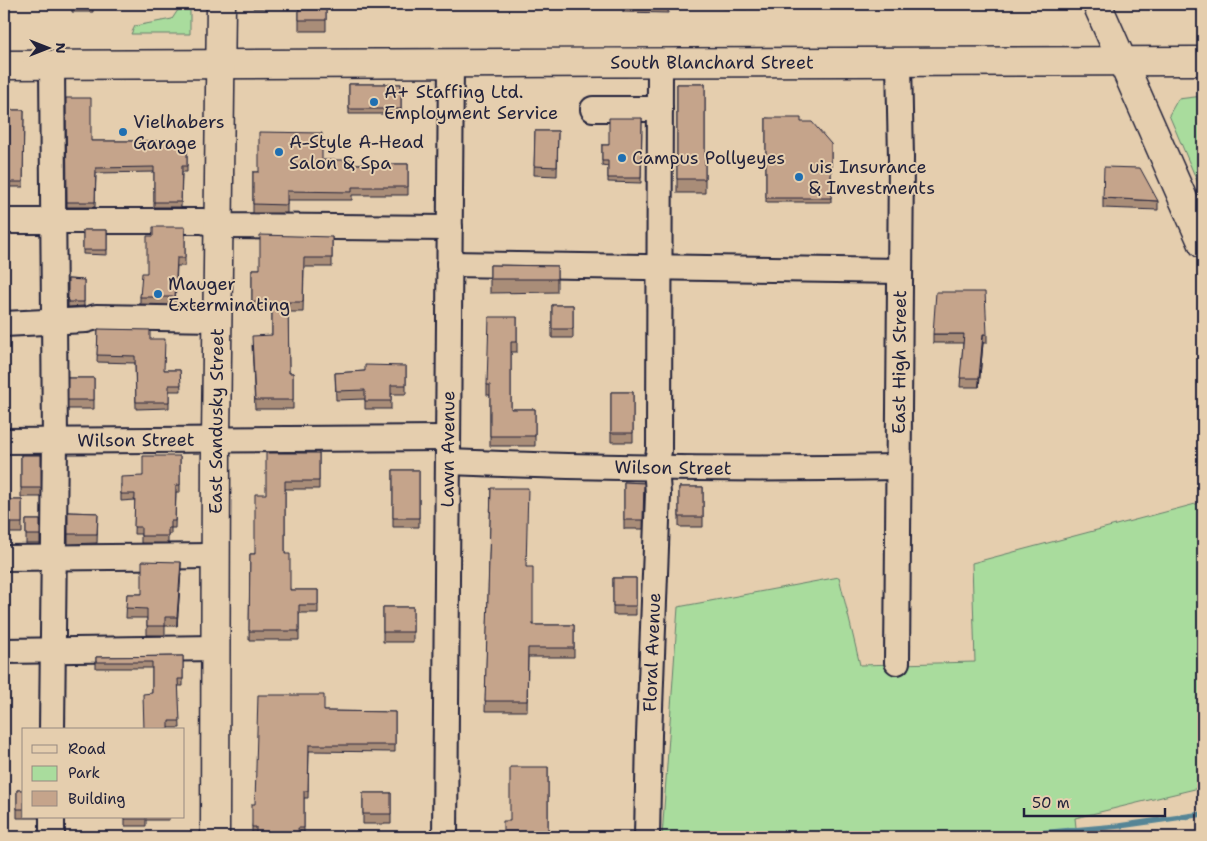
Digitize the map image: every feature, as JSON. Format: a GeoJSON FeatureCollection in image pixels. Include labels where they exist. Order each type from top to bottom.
{"type":"FeatureCollection","features":[{"type":"Feature","properties":{"kind":"main road","name":"East Sandusky Street"},"geometry":{"type":"LineString","coordinates":[[215,837],[216,440],[221,4]]}},
{"type":"Feature","properties":{"kind":"main road"},"geometry":{"type":"LineString","coordinates":[[1097,4],[1203,244]]}},
{"type":"Feature","properties":{"kind":"main road","name":"South Blanchard Street"},"geometry":{"type":"LineString","coordinates":[[4,66],[450,62],[899,63],[1203,61]]}},
{"type":"Feature","properties":{"kind":"street","name":"Lawn Avenue"},"geometry":{"type":"LineString","coordinates":[[445,837],[450,62]]}},
{"type":"Feature","properties":{"kind":"street","name":"Floral Avenue"},"geometry":{"type":"LineString","coordinates":[[647,837],[658,504],[656,466],[659,451],[660,63]]}},
{"type":"Feature","properties":{"kind":"street","name":"East High Street"},"geometry":{"type":"LineString","coordinates":[[897,662],[900,271],[899,63]]}},
{"type":"Feature","properties":{"kind":"street"},"geometry":{"type":"LineString","coordinates":[[52,65],[55,440],[52,728]]}},
{"type":"Feature","properties":{"kind":"street"},"geometry":{"type":"LineString","coordinates":[[593,108],[660,109]]}},
{"type":"Feature","properties":{"kind":"street"},"geometry":{"type":"LineString","coordinates":[[4,221],[203,221],[219,226],[450,228]]}},
{"type":"Feature","properties":{"kind":"street"},"geometry":{"type":"LineString","coordinates":[[449,264],[900,271]]}},
{"type":"Feature","properties":{"kind":"street"},"geometry":{"type":"LineString","coordinates":[[4,324],[96,317],[218,319]]}},
{"type":"Feature","properties":{"kind":"street","name":"Wilson Street"},"geometry":{"type":"LineString","coordinates":[[4,441],[448,438]]}},
{"type":"Feature","properties":{"kind":"street","name":"Wilson Street"},"geometry":{"type":"LineString","coordinates":[[448,462],[586,467],[656,466],[810,469],[899,467]]}},
{"type":"Feature","properties":{"kind":"street"},"geometry":{"type":"LineString","coordinates":[[4,558],[216,556]]}},
{"type":"Feature","properties":{"kind":"street"},"geometry":{"type":"LineString","coordinates":[[4,651],[216,648]]}},
{"type":"Feature","properties":{"kind":"street"},"geometry":{"type":"LineString","coordinates":[[52,818],[52,837]]}},
{"type":"Feature","properties":{"kind":"green space"},"geometry":{"type":"Polygon","coordinates":[[[182,4],[190,4],[190,34],[131,34],[135,26],[172,19],[182,4]]]}},
{"type":"Feature","properties":{"kind":"green space"},"geometry":{"type":"Polygon","coordinates":[[[1203,96],[1203,195],[1169,115],[1178,99],[1203,96]]]}},
{"type":"Feature","properties":{"kind":"green space"},"geometry":{"type":"Polygon","coordinates":[[[1203,502],[1203,787],[1075,818],[1077,837],[662,837],[678,607],[839,577],[860,665],[975,662],[972,563],[1203,502]]]}},
{"type":"Feature","properties":{"kind":"building"},"geometry":{"type":"Polygon","coordinates":[[[72,4],[93,4],[93,7],[72,7],[72,4]]]}},
{"type":"Feature","properties":{"kind":"building"},"geometry":{"type":"Polygon","coordinates":[[[299,4],[326,4],[326,20],[299,20],[299,4]]]}},
{"type":"Feature","properties":{"kind":"building"},"geometry":{"type":"Polygon","coordinates":[[[349,84],[401,84],[401,109],[349,109],[349,84]]]}},
{"type":"Feature","properties":{"kind":"building"},"geometry":{"type":"Polygon","coordinates":[[[677,84],[705,84],[705,179],[677,179],[677,84]]]}},
{"type":"Feature","properties":{"kind":"building"},"geometry":{"type":"Polygon","coordinates":[[[66,98],[91,98],[91,141],[187,141],[187,166],[182,166],[181,202],[154,202],[154,167],[96,168],[95,202],[67,202],[66,98]]]}},
{"type":"Feature","properties":{"kind":"building"},"geometry":{"type":"Polygon","coordinates":[[[4,110],[24,110],[23,182],[4,182],[4,110]]]}},
{"type":"Feature","properties":{"kind":"building","name":"Campus Pollyeyes"},"geometry":{"type":"Polygon","coordinates":[[[609,118],[642,118],[641,178],[608,178],[608,161],[602,161],[602,145],[609,145],[609,118]]]}},
{"type":"Feature","properties":{"kind":"building","name":"uis Insurance & Investments"},"geometry":{"type":"Polygon","coordinates":[[[766,118],[801,118],[801,122],[812,122],[831,144],[831,198],[766,198],[766,118]]]}},
{"type":"Feature","properties":{"kind":"building"},"geometry":{"type":"Polygon","coordinates":[[[535,131],[558,131],[557,167],[534,166],[535,131]]]}},
{"type":"Feature","properties":{"kind":"building"},"geometry":{"type":"Polygon","coordinates":[[[259,132],[322,133],[322,160],[352,160],[352,164],[408,164],[408,187],[352,187],[352,192],[287,191],[287,205],[253,204],[253,172],[259,172],[259,132]]]}},
{"type":"Feature","properties":{"kind":"building"},"geometry":{"type":"Polygon","coordinates":[[[1104,167],[1140,168],[1158,201],[1103,198],[1104,167]]]}},
{"type":"Feature","properties":{"kind":"building"},"geometry":{"type":"Polygon","coordinates":[[[153,227],[185,227],[185,258],[177,258],[175,297],[140,297],[142,273],[147,273],[147,236],[153,236],[153,227]]]}},
{"type":"Feature","properties":{"kind":"building"},"geometry":{"type":"Polygon","coordinates":[[[83,230],[107,230],[107,250],[83,250],[83,230]]]}},
{"type":"Feature","properties":{"kind":"building"},"geometry":{"type":"Polygon","coordinates":[[[260,235],[332,237],[332,258],[304,258],[303,302],[288,302],[289,373],[293,373],[293,400],[255,400],[252,336],[272,335],[272,302],[252,302],[252,269],[260,269],[260,235]]]}},
{"type":"Feature","properties":{"kind":"building"},"geometry":{"type":"Polygon","coordinates":[[[490,265],[557,266],[557,279],[490,279],[490,265]]]}},
{"type":"Feature","properties":{"kind":"building"},"geometry":{"type":"Polygon","coordinates":[[[68,279],[84,280],[84,302],[68,302],[68,279]]]}},
{"type":"Feature","properties":{"kind":"building"},"geometry":{"type":"Polygon","coordinates":[[[936,292],[985,292],[987,334],[983,334],[979,378],[960,378],[964,334],[933,334],[936,292]]]}},
{"type":"Feature","properties":{"kind":"building"},"geometry":{"type":"Polygon","coordinates":[[[552,305],[573,305],[573,329],[552,329],[552,305]]]}},
{"type":"Feature","properties":{"kind":"building"},"geometry":{"type":"Polygon","coordinates":[[[489,317],[517,317],[517,342],[511,342],[511,409],[535,409],[535,436],[490,436],[490,385],[487,385],[489,317]]]}},
{"type":"Feature","properties":{"kind":"building"},"geometry":{"type":"Polygon","coordinates":[[[98,329],[150,330],[150,339],[165,339],[164,370],[180,370],[181,385],[169,385],[169,402],[136,402],[135,356],[97,355],[98,329]]]}},
{"type":"Feature","properties":{"kind":"building"},"geometry":{"type":"Polygon","coordinates":[[[5,338],[5,391],[4,391],[5,338]]]}},
{"type":"Feature","properties":{"kind":"building"},"geometry":{"type":"Polygon","coordinates":[[[365,365],[406,366],[406,385],[391,385],[391,401],[365,401],[365,390],[336,391],[335,373],[365,371],[365,365]]]}},
{"type":"Feature","properties":{"kind":"building"},"geometry":{"type":"Polygon","coordinates":[[[68,378],[94,378],[94,400],[68,400],[68,378]]]}},
{"type":"Feature","properties":{"kind":"building"},"geometry":{"type":"Polygon","coordinates":[[[611,392],[633,392],[633,433],[611,433],[611,392]]]}},
{"type":"Feature","properties":{"kind":"building"},"geometry":{"type":"Polygon","coordinates":[[[266,453],[319,453],[319,481],[285,481],[285,554],[290,554],[290,590],[318,590],[318,605],[299,605],[299,631],[249,631],[250,554],[255,554],[255,494],[266,494],[266,453]]]}},
{"type":"Feature","properties":{"kind":"building"},"geometry":{"type":"Polygon","coordinates":[[[21,455],[41,455],[41,488],[21,488],[21,455]]]}},
{"type":"Feature","properties":{"kind":"building"},"geometry":{"type":"Polygon","coordinates":[[[143,456],[180,456],[180,485],[176,485],[175,521],[171,521],[171,528],[168,528],[168,536],[141,536],[141,527],[134,527],[135,494],[121,494],[121,477],[143,476],[143,456]]]}},
{"type":"Feature","properties":{"kind":"building"},"geometry":{"type":"Polygon","coordinates":[[[393,470],[419,470],[419,518],[393,518],[393,470]]]}},
{"type":"Feature","properties":{"kind":"building"},"geometry":{"type":"Polygon","coordinates":[[[624,482],[644,483],[643,520],[624,520],[624,482]]]}},
{"type":"Feature","properties":{"kind":"building"},"geometry":{"type":"Polygon","coordinates":[[[679,487],[703,487],[703,517],[679,517],[679,487]]]}},
{"type":"Feature","properties":{"kind":"building"},"geometry":{"type":"Polygon","coordinates":[[[491,488],[528,488],[526,567],[533,567],[533,625],[574,625],[574,648],[528,648],[527,701],[485,701],[491,488]]]}},
{"type":"Feature","properties":{"kind":"building"},"geometry":{"type":"Polygon","coordinates":[[[4,500],[22,500],[22,523],[4,523],[4,500]]]}},
{"type":"Feature","properties":{"kind":"building"},"geometry":{"type":"Polygon","coordinates":[[[68,512],[98,513],[97,534],[68,534],[68,512]]]}},
{"type":"Feature","properties":{"kind":"building"},"geometry":{"type":"Polygon","coordinates":[[[26,520],[40,520],[40,535],[26,535],[26,520]]]}},
{"type":"Feature","properties":{"kind":"building"},"geometry":{"type":"Polygon","coordinates":[[[142,561],[181,562],[177,617],[165,617],[165,626],[147,626],[147,609],[126,608],[127,594],[142,594],[142,561]]]}},
{"type":"Feature","properties":{"kind":"building"},"geometry":{"type":"Polygon","coordinates":[[[613,578],[636,578],[636,606],[613,606],[613,578]]]}},
{"type":"Feature","properties":{"kind":"building"},"geometry":{"type":"Polygon","coordinates":[[[383,607],[413,607],[413,632],[383,632],[383,607]]]}},
{"type":"Feature","properties":{"kind":"building"},"geometry":{"type":"Polygon","coordinates":[[[183,656],[183,679],[178,679],[180,721],[169,721],[169,728],[144,728],[143,694],[152,693],[152,662],[96,662],[96,657],[183,656]]]}},
{"type":"Feature","properties":{"kind":"building"},"geometry":{"type":"Polygon","coordinates":[[[258,695],[324,695],[324,711],[395,712],[395,745],[309,745],[308,791],[304,791],[304,828],[298,828],[299,837],[256,837],[256,827],[252,827],[252,804],[255,804],[258,695]]]}},
{"type":"Feature","properties":{"kind":"building"},"geometry":{"type":"Polygon","coordinates":[[[510,767],[548,767],[548,833],[539,833],[539,837],[503,837],[503,821],[510,821],[510,767]]]}},
{"type":"Feature","properties":{"kind":"building"},"geometry":{"type":"Polygon","coordinates":[[[17,790],[22,790],[22,809],[17,809],[17,790]]]}},
{"type":"Feature","properties":{"kind":"building"},"geometry":{"type":"Polygon","coordinates":[[[363,793],[391,793],[391,814],[363,814],[363,793]]]}},
{"type":"Feature","properties":{"kind":"building"},"geometry":{"type":"Polygon","coordinates":[[[125,818],[146,818],[146,819],[125,818]]]}},
{"type":"Feature","properties":{"kind":"waterway"},"geometry":{"type":"LineString","coordinates":[[995,837],[1119,826],[1203,814]]}},
{"type":"Feature","properties":{"kind":"place","name":"A+ Staffing Ltd. Employment Service"},"geometry":{"type":"Point","coordinates":[374,102]}},
{"type":"Feature","properties":{"kind":"place","name":"Vielhabers Garage"},"geometry":{"type":"Point","coordinates":[123,132]}},
{"type":"Feature","properties":{"kind":"place","name":"A-Style A-Head Salon & Spa"},"geometry":{"type":"Point","coordinates":[279,152]}},
{"type":"Feature","properties":{"kind":"place","name":"Campus Pollyeyes"},"geometry":{"type":"Point","coordinates":[622,158]}},
{"type":"Feature","properties":{"kind":"place","name":"uis Insurance & Investments"},"geometry":{"type":"Point","coordinates":[799,177]}},
{"type":"Feature","properties":{"kind":"place","name":"Mauger Exterminating"},"geometry":{"type":"Point","coordinates":[158,294]}}]}
